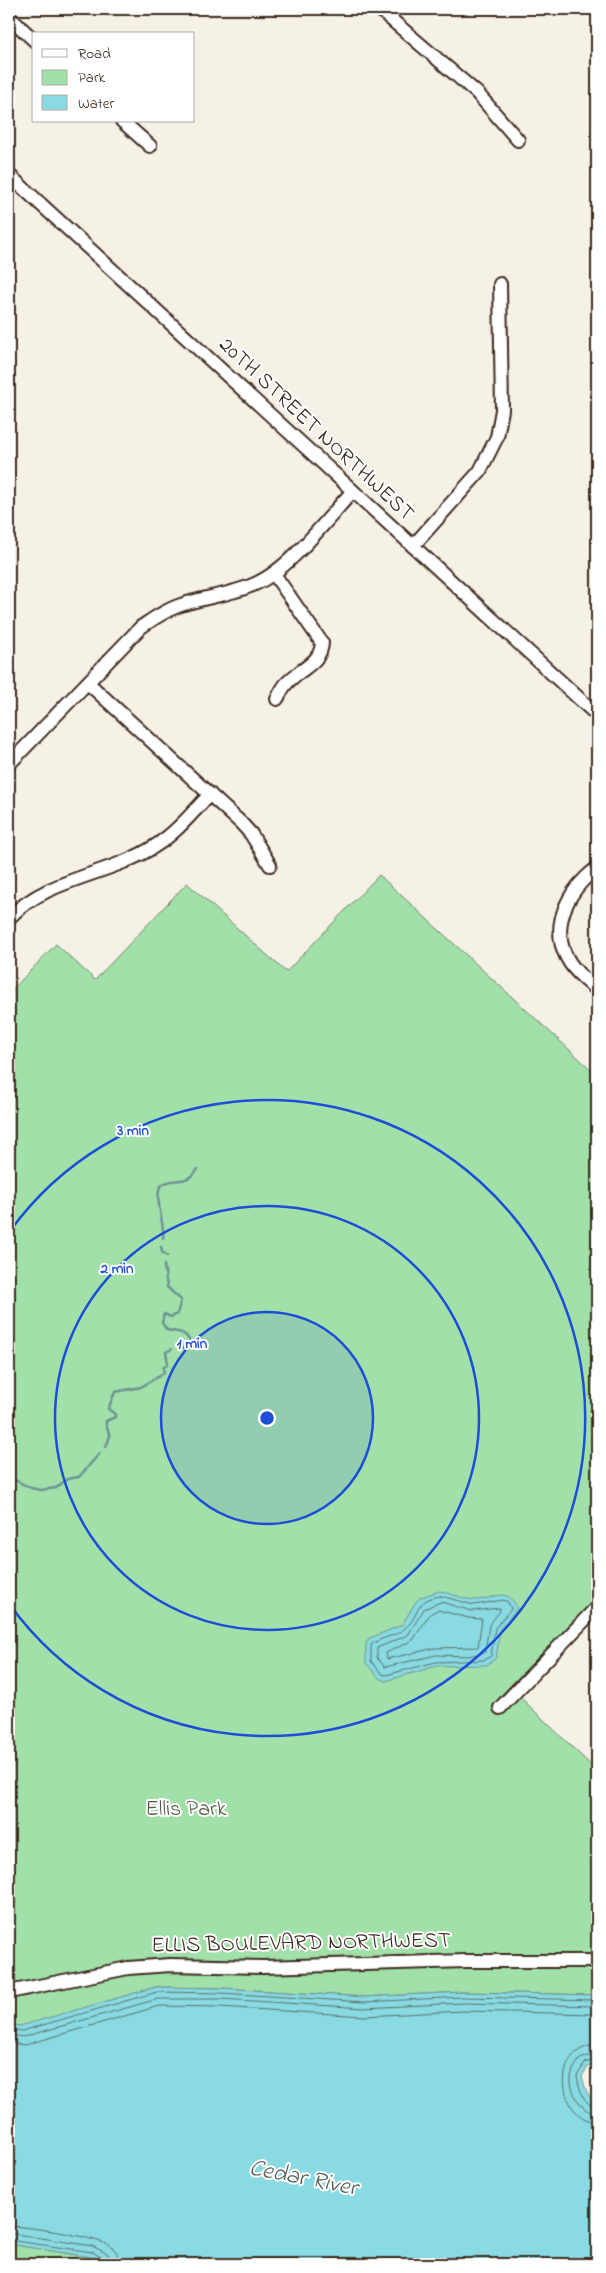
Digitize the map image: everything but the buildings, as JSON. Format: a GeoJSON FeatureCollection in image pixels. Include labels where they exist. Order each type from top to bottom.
{"type":"FeatureCollection","features":[{"type":"Feature","properties":{"kind":"street"},"geometry":{"type":"LineString","coordinates":[[378,9],[477,93],[518,140]]}},
{"type":"Feature","properties":{"kind":"street"},"geometry":{"type":"LineString","coordinates":[[9,17],[32,38]]}},
{"type":"Feature","properties":{"kind":"street"},"geometry":{"type":"LineString","coordinates":[[123,122],[150,146]]}},
{"type":"Feature","properties":{"kind":"street","name":"20TH STREET NORTHWEST"},"geometry":{"type":"LineString","coordinates":[[9,175],[352,492],[597,714]]}},
{"type":"Feature","properties":{"kind":"street"},"geometry":{"type":"LineString","coordinates":[[413,546],[480,471],[487,461],[497,438],[502,410],[500,284]]}},
{"type":"Feature","properties":{"kind":"street"},"geometry":{"type":"LineString","coordinates":[[9,764],[141,627],[159,614],[179,606],[255,584],[274,574],[287,563],[352,492]]}},
{"type":"Feature","properties":{"kind":"street"},"geometry":{"type":"LineString","coordinates":[[274,574],[320,637],[322,643],[322,649],[315,661],[286,683],[277,699]]}},
{"type":"Feature","properties":{"kind":"street"},"geometry":{"type":"LineString","coordinates":[[88,683],[251,834],[270,865]]}},
{"type":"Feature","properties":{"kind":"street"},"geometry":{"type":"LineString","coordinates":[[9,918],[19,907],[50,889],[154,847],[171,834],[210,794]]}},
{"type":"Feature","properties":{"kind":"street"},"geometry":{"type":"LineString","coordinates":[[597,868],[569,897],[563,910],[560,936],[563,950],[570,963],[597,990]]}},
{"type":"Feature","properties":{"kind":"street"},"geometry":{"type":"LineString","coordinates":[[500,1708],[596,1612]]}},
{"type":"Feature","properties":{"kind":"street","name":"ELLIS BOULEVARD NORTHWEST"},"geometry":{"type":"LineString","coordinates":[[9,1992],[119,1970],[170,1965],[263,1967],[466,1961],[597,1961]]}},
{"type":"Feature","properties":{"kind":"green space","name":"Ellis Park"},"geometry":{"type":"Polygon","coordinates":[[[379,875],[597,1075],[597,1598],[499,1697],[520,1697],[597,1771],[597,1995],[463,1992],[364,1997],[221,1988],[156,1987],[20,2027],[9,2024],[9,993],[56,944],[95,980],[187,883],[286,972],[379,875]]]}},
{"type":"Feature","properties":{"kind":"green space"},"geometry":{"type":"Polygon","coordinates":[[[9,2244],[90,2257],[105,2264],[9,2264],[9,2244]]]}},
{"type":"Feature","properties":{"kind":"water"},"geometry":{"type":"Polygon","coordinates":[[[440,1591],[476,1600],[504,1595],[513,1601],[517,1608],[500,1629],[496,1658],[487,1665],[437,1666],[385,1681],[379,1678],[366,1663],[366,1643],[370,1638],[402,1625],[415,1603],[421,1597],[440,1591]]]}},
{"type":"Feature","properties":{"kind":"water","name":"Cedar River"},"geometry":{"type":"Polygon","coordinates":[[[156,1987],[221,1988],[364,1997],[463,1992],[597,1995],[597,2064],[588,2067],[582,2076],[587,2092],[597,2104],[597,2264],[105,2264],[90,2257],[9,2244],[9,2024],[20,2026],[156,1987]]]}},
{"type":"Feature","properties":{"kind":"waterway"},"geometry":{"type":"LineString","coordinates":[[163,1238],[158,1194],[160,1188],[168,1182],[189,1178],[198,1169]]}},
{"type":"Feature","properties":{"kind":"waterway"},"geometry":{"type":"LineString","coordinates":[[161,1247],[162,1252],[167,1256]]}},
{"type":"Feature","properties":{"kind":"waterway"},"geometry":{"type":"LineString","coordinates":[[164,1265],[167,1287],[181,1300],[177,1314],[171,1317],[164,1314],[162,1323],[167,1330],[186,1335],[190,1342],[187,1348],[182,1348]]}},
{"type":"Feature","properties":{"kind":"waterway"},"geometry":{"type":"LineString","coordinates":[[106,1447],[110,1436],[106,1421],[115,1417],[115,1414],[108,1409],[115,1392],[141,1387],[164,1373],[163,1368],[168,1364],[166,1352],[172,1349]]}},
{"type":"Feature","properties":{"kind":"waterway"},"geometry":{"type":"LineString","coordinates":[[9,1480],[15,1480],[31,1488],[41,1490],[56,1488],[67,1479],[79,1477],[100,1453]]}}]}
